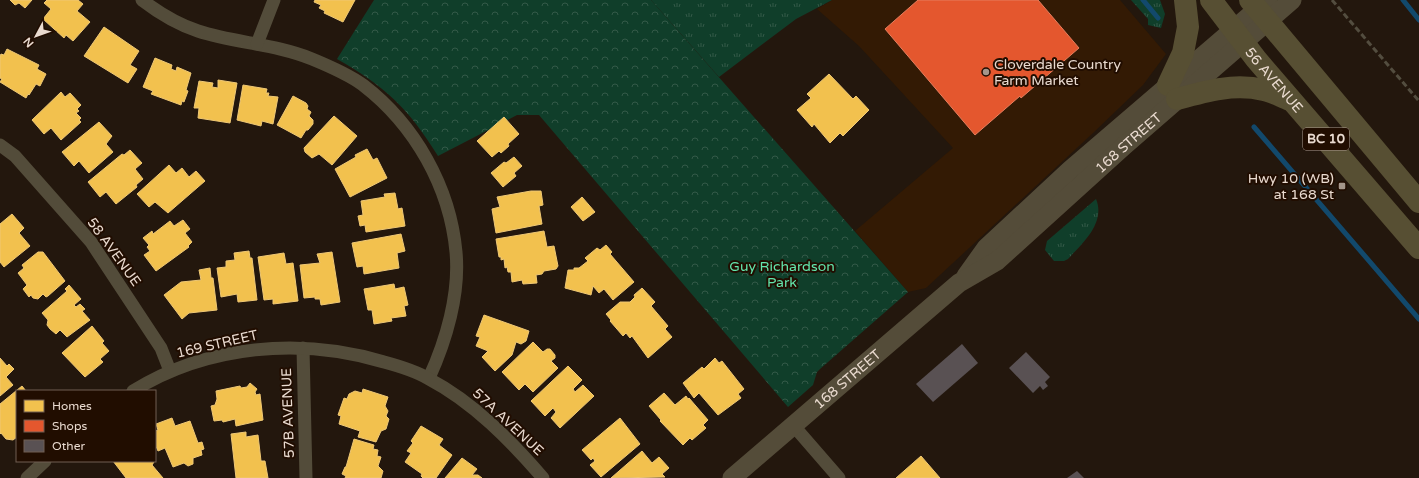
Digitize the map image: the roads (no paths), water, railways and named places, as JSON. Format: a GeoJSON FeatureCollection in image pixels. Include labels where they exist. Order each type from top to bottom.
{"type":"FeatureCollection","features":[{"type":"Feature","properties":{"kind":"highway"},"geometry":{"type":"LineString","coordinates":[[1185,0],[1188,27],[1173,92],[1237,86],[1265,90],[1294,102]]}},
{"type":"Feature","properties":{"kind":"highway","name":"56 AVENUE"},"geometry":{"type":"LineString","coordinates":[[1211,0],[1294,102],[1419,248]]}},
{"type":"Feature","properties":{"kind":"highway","name":"BC 10"},"geometry":{"type":"LineString","coordinates":[[1261,7],[1419,202]]}},
{"type":"Feature","properties":{"kind":"main road","name":"168 STREET"},"geometry":{"type":"LineString","coordinates":[[732,478],[962,280],[986,248],[1070,170],[1173,92],[1238,35],[1261,7],[1292,0]]}},
{"type":"Feature","properties":{"kind":"street"},"geometry":{"type":"LineString","coordinates":[[142,0],[158,12],[184,26],[198,31],[284,49],[312,58],[362,84],[383,101],[395,115],[428,159],[444,199],[452,227],[456,253],[455,282],[452,304],[439,355],[429,378]]}},
{"type":"Feature","properties":{"kind":"street"},"geometry":{"type":"LineString","coordinates":[[257,44],[274,0]]}},
{"type":"Feature","properties":{"kind":"street","name":"58 AVENUE"},"geometry":{"type":"LineString","coordinates":[[0,145],[15,156],[91,242],[161,348],[170,371]]}},
{"type":"Feature","properties":{"kind":"street","name":"169 STREET"},"geometry":{"type":"LineString","coordinates":[[135,390],[170,371],[233,353],[267,348],[303,348],[335,351],[369,358],[429,378]]}},
{"type":"Feature","properties":{"kind":"street","name":"57B AVENUE"},"geometry":{"type":"LineString","coordinates":[[303,348],[306,478]]}},
{"type":"Feature","properties":{"kind":"street","name":"57A AVENUE"},"geometry":{"type":"LineString","coordinates":[[429,378],[467,404],[501,433],[543,478]]}},
{"type":"Feature","properties":{"kind":"street"},"geometry":{"type":"LineString","coordinates":[[794,425],[839,478]]}},
{"type":"Feature","properties":{"kind":"street"},"geometry":{"type":"LineString","coordinates":[[27,478],[44,462]]}},
{"type":"Feature","properties":{"kind":"waterway"},"geometry":{"type":"LineString","coordinates":[[1143,0],[1158,18]]}},
{"type":"Feature","properties":{"kind":"waterway"},"geometry":{"type":"LineString","coordinates":[[1403,0],[1419,20]]}},
{"type":"Feature","properties":{"kind":"waterway"},"geometry":{"type":"LineString","coordinates":[[1254,127],[1419,319]]}},
{"type":"Feature","properties":{"kind":"railway"},"geometry":{"type":"LineString","coordinates":[[1332,0],[1419,101]]}},
{"type":"Feature","properties":{"kind":"place","name":"Cloverdale Country Farm Market"},"geometry":{"type":"Point","coordinates":[986,72]}},
{"type":"Feature","properties":{"kind":"place","name":"Hwy 10 (WB) at 168 St"},"geometry":{"type":"Point","coordinates":[1342,186]}},
{"type":"Feature","properties":{"kind":"park label","name":"Guy Richardson Park"},"geometry":{"type":"Point","coordinates":[782,274]}}]}
